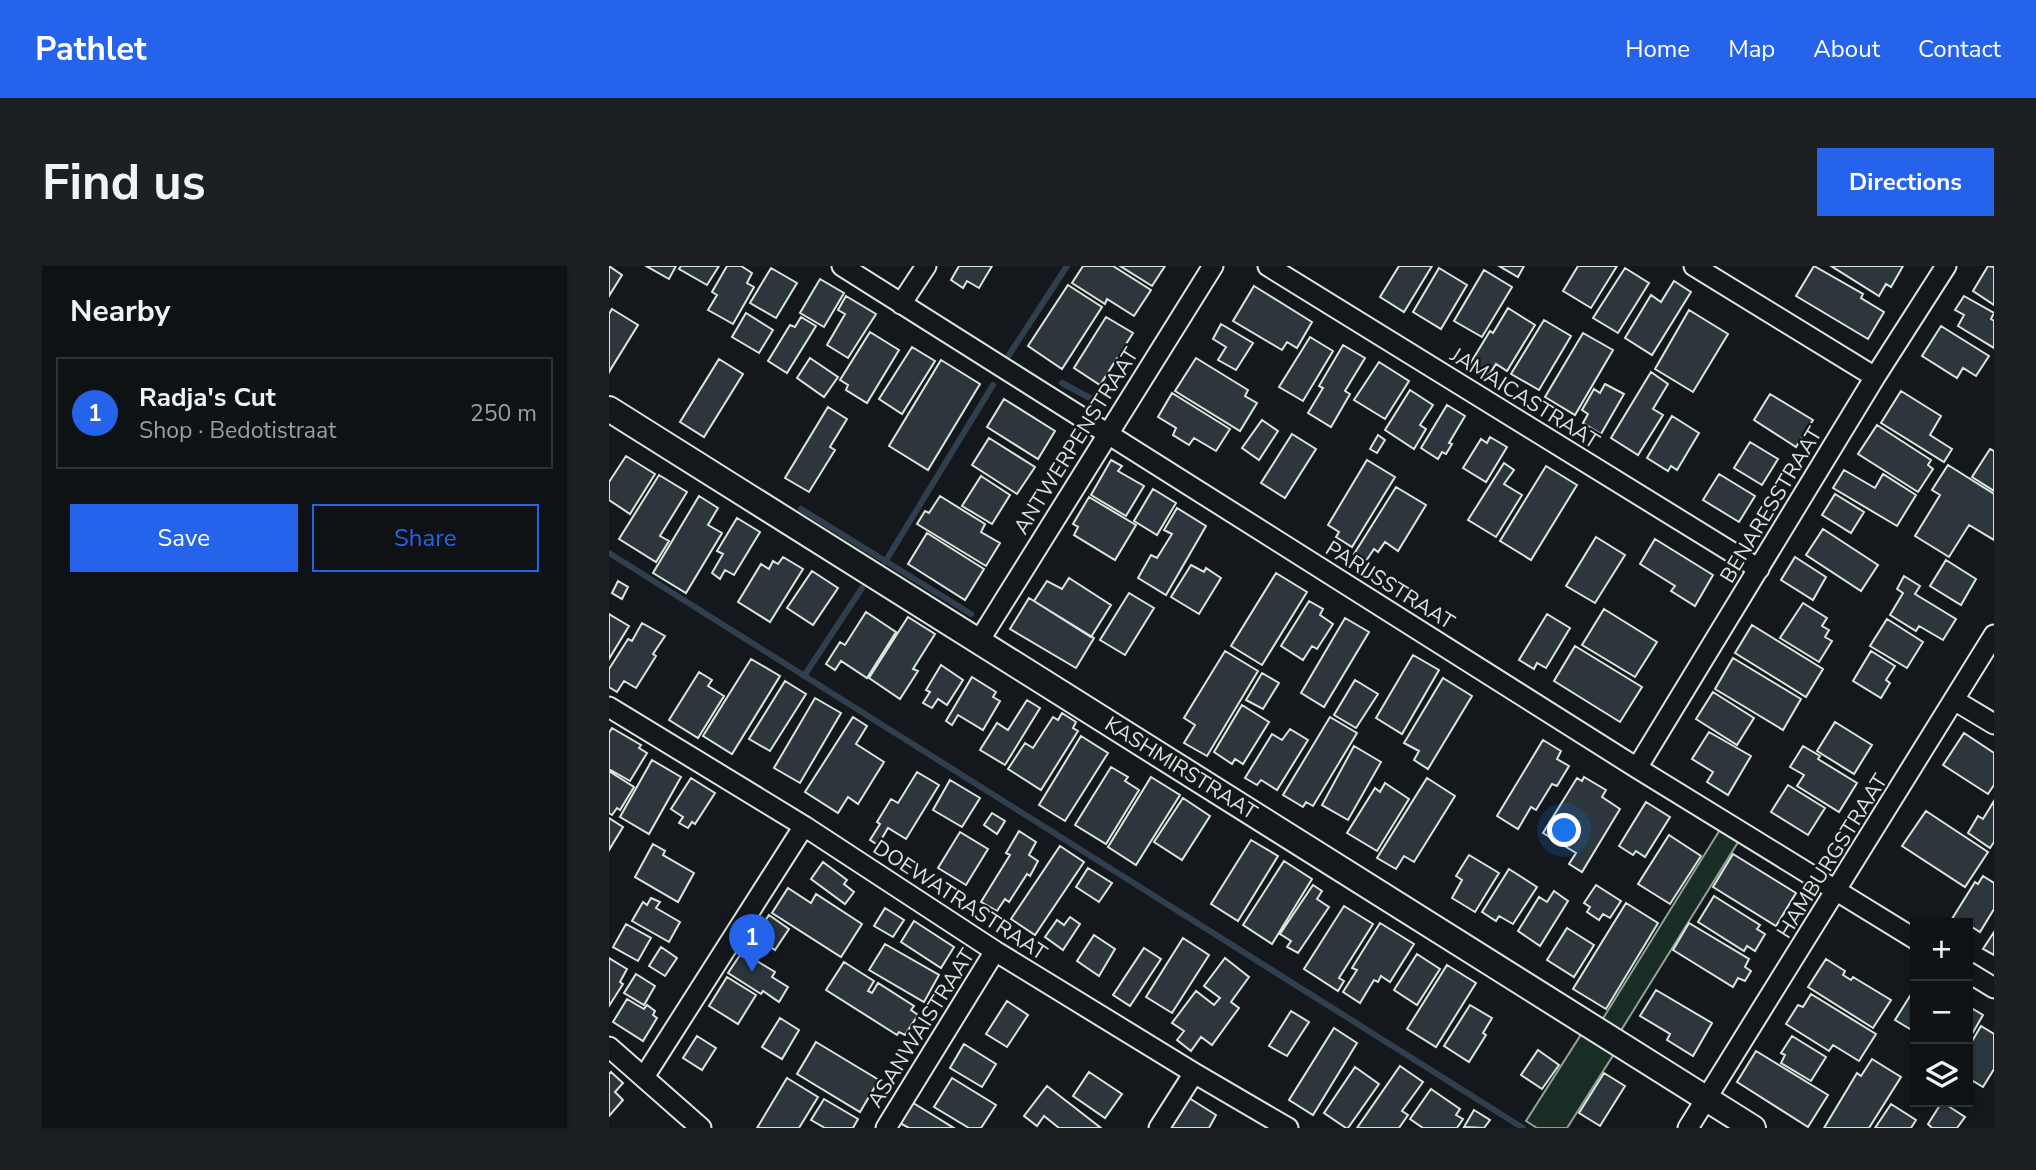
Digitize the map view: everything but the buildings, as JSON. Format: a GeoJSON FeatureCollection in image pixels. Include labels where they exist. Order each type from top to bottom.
{"type":"FeatureCollection","features":[{"type":"Feature","properties":{"kind":"street","name":"PARIJSSTRAAT"},"geometry":{"type":"LineString","coordinates":[[842,266],[1637,768],[1910,936]]}},
{"type":"Feature","properties":{"kind":"street"},"geometry":{"type":"LineString","coordinates":[[901,304],[926,266]]}},
{"type":"Feature","properties":{"kind":"street","name":"ANTWERPENSTRAAT"},"geometry":{"type":"LineString","coordinates":[[979,641],[1213,266]]}},
{"type":"Feature","properties":{"kind":"street","name":"JAMAICASTRAAT"},"geometry":{"type":"LineString","coordinates":[[1268,266],[1759,569]]}},
{"type":"Feature","properties":{"kind":"street"},"geometry":{"type":"LineString","coordinates":[[1694,266],[1875,377]]}},
{"type":"Feature","properties":{"kind":"street","name":"BENARESSTRAAT"},"geometry":{"type":"LineString","coordinates":[[1637,768],[1945,266]]}},
{"type":"Feature","properties":{"kind":"street","name":"KASHMIRSTRAAT"},"geometry":{"type":"LineString","coordinates":[[609,409],[1753,1128]]}},
{"type":"Feature","properties":{"kind":"street","name":"HAMBURGSTRAAT"},"geometry":{"type":"LineString","coordinates":[[1688,1128],[1994,635]]}},
{"type":"Feature","properties":{"kind":"street"},"geometry":{"type":"LineString","coordinates":[[1954,700],[1994,724]]}},
{"type":"Feature","properties":{"kind":"street","name":"DOEWATRASTRAAT"},"geometry":{"type":"LineString","coordinates":[[609,707],[804,826],[995,951],[1288,1128]]}},
{"type":"Feature","properties":{"kind":"street"},"geometry":{"type":"LineString","coordinates":[[644,1077],[804,826]]}},
{"type":"Feature","properties":{"kind":"street","name":"ASANWAISTRAAT"},"geometry":{"type":"LineString","coordinates":[[886,1128],[995,951]]}},
{"type":"Feature","properties":{"kind":"street"},"geometry":{"type":"LineString","coordinates":[[1973,975],[1994,988]]}},
{"type":"Feature","properties":{"kind":"street"},"geometry":{"type":"LineString","coordinates":[[609,1048],[701,1128]]}},
{"type":"Feature","properties":{"kind":"street"},"geometry":{"type":"LineString","coordinates":[[1159,1128],[1194,1073]]}},
{"type":"Feature","properties":{"kind":"green space"},"geometry":{"type":"Polygon","coordinates":[[[1721,828],[1740,839],[1620,1032],[1602,1020],[1721,828]]]}},
{"type":"Feature","properties":{"kind":"green space"},"geometry":{"type":"Polygon","coordinates":[[[1582,1033],[1614,1054],[1567,1128],[1537,1128],[1526,1121],[1582,1033]]]}},
{"type":"Feature","properties":{"kind":"waterway"},"geometry":{"type":"LineString","coordinates":[[1009,355],[1067,266]]}},
{"type":"Feature","properties":{"kind":"waterway"},"geometry":{"type":"LineString","coordinates":[[1062,383],[1105,406]]}},
{"type":"Feature","properties":{"kind":"waterway"},"geometry":{"type":"LineString","coordinates":[[885,562],[993,385]]}},
{"type":"Feature","properties":{"kind":"waterway"},"geometry":{"type":"LineString","coordinates":[[801,509],[971,614]]}},
{"type":"Feature","properties":{"kind":"waterway"},"geometry":{"type":"LineString","coordinates":[[609,553],[1523,1128]]}},
{"type":"Feature","properties":{"kind":"waterway"},"geometry":{"type":"LineString","coordinates":[[804,676],[862,588]]}},
{"type":"Feature","properties":{"kind":"place","name":"Radja's Cut"},"geometry":{"type":"Point","coordinates":[752,972]}}]}
